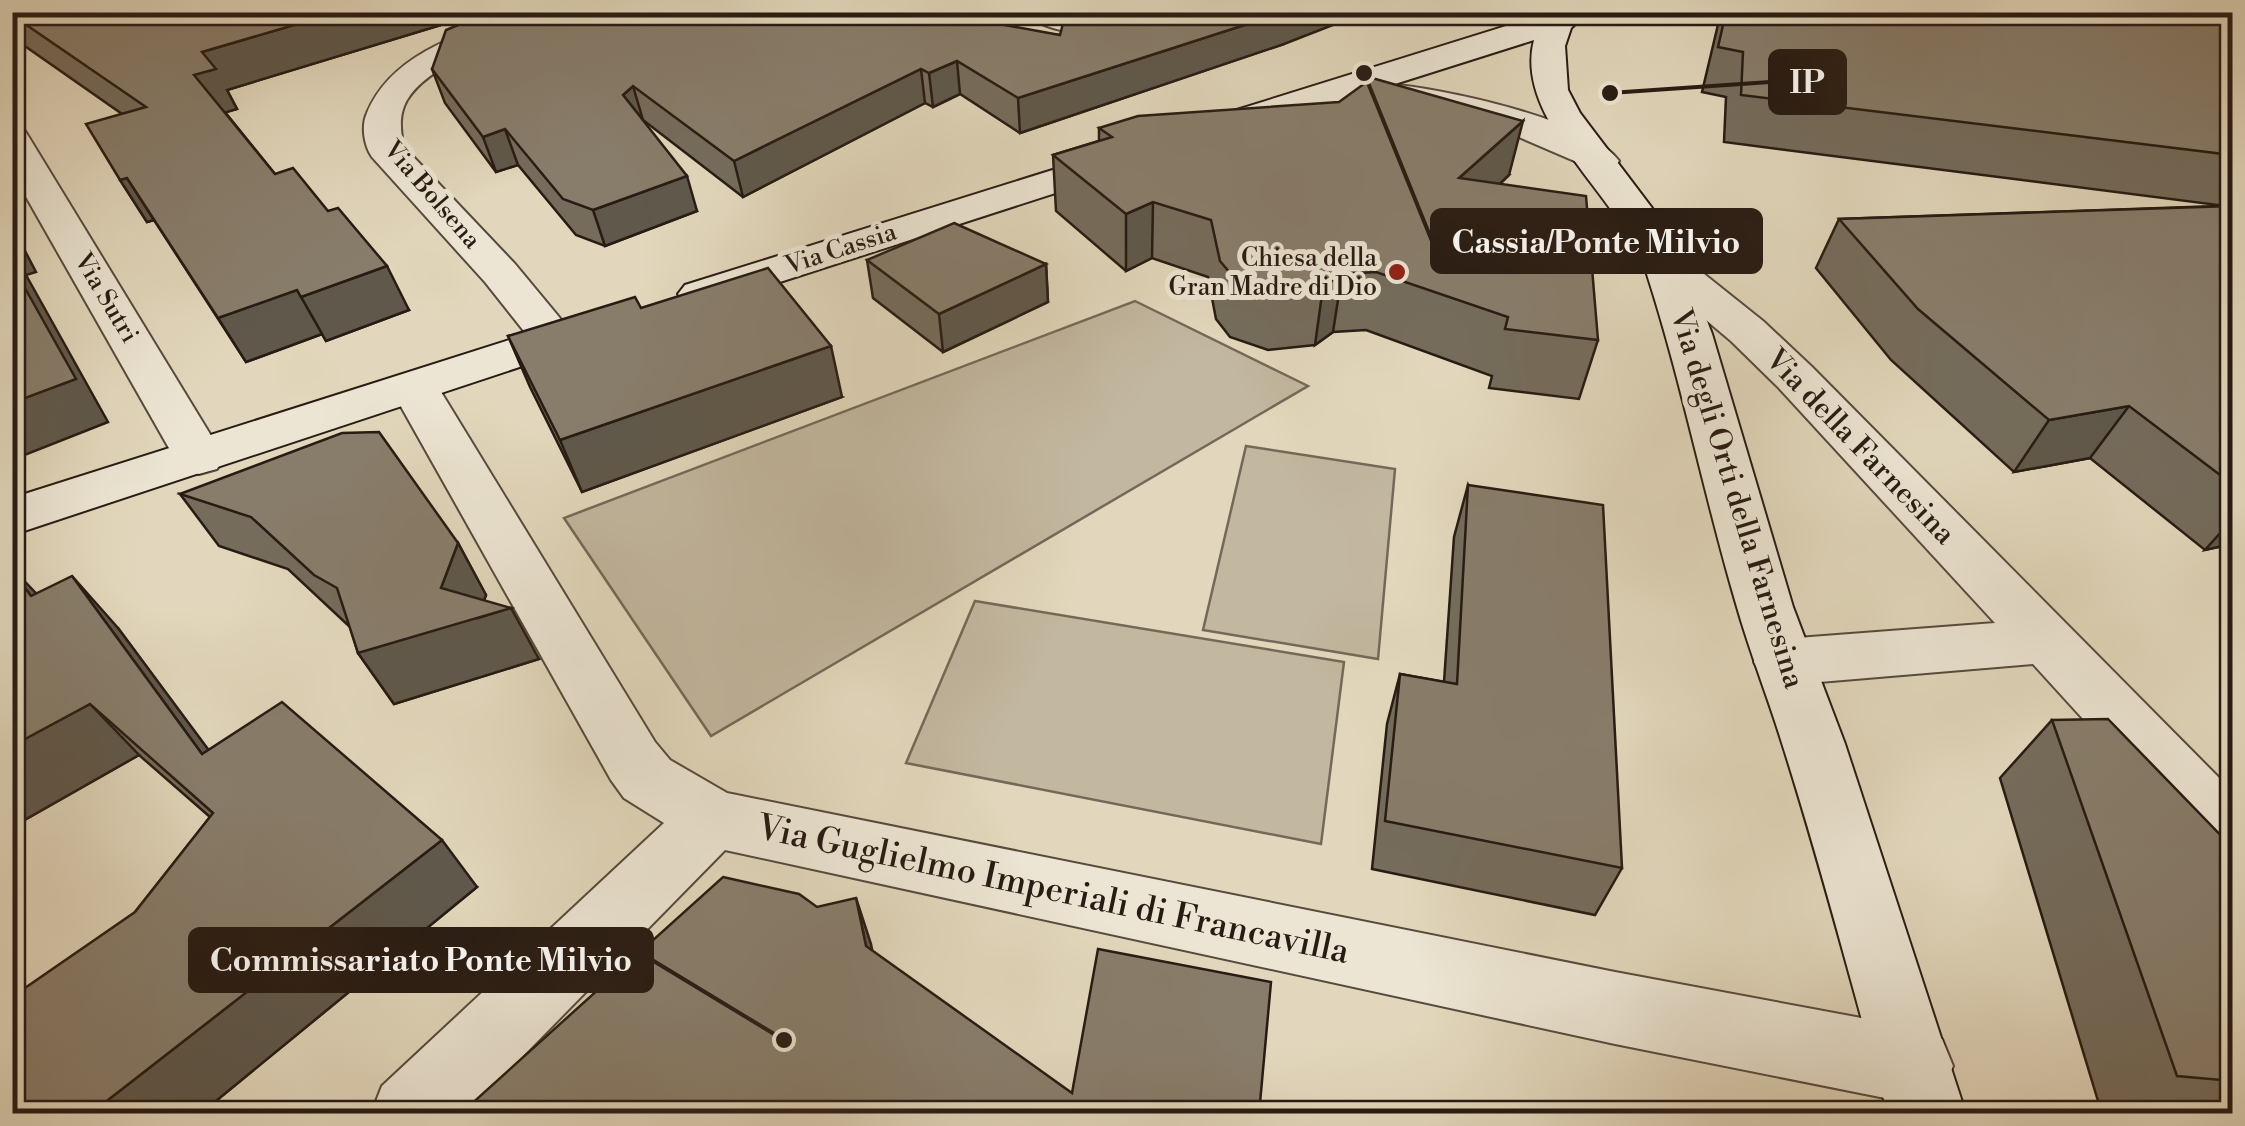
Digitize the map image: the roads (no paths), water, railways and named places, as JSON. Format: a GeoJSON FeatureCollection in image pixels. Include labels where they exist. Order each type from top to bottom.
{"type":"FeatureCollection","features":[{"type":"Feature","properties":{"kind":"street","name":"Via Bolsena"},"geometry":{"type":"LineString","coordinates":[[555,340],[500,272],[386,149],[380,124],[388,98],[430,63],[558,12]]}},
{"type":"Feature","properties":{"kind":"street"},"geometry":{"type":"LineString","coordinates":[[1041,12],[1072,23]]}},
{"type":"Feature","properties":{"kind":"street","name":"Via Cassia"},"geometry":{"type":"LineString","coordinates":[[12,518],[641,312],[1336,94],[1561,16]]}},
{"type":"Feature","properties":{"kind":"street","name":"Via degli Orti della Farnesina"},"geometry":{"type":"LineString","coordinates":[[1561,16],[1548,58],[1551,90],[1564,115],[1641,220],[1664,263],[1689,334],[1765,608],[1814,744],[1921,1090]]}},
{"type":"Feature","properties":{"kind":"street"},"geometry":{"type":"LineString","coordinates":[[1336,94],[1397,94],[1474,106],[1522,122],[1600,161]]}},
{"type":"Feature","properties":{"kind":"street","name":"Via Sutri"},"geometry":{"type":"LineString","coordinates":[[12,139],[198,456]]}},
{"type":"Feature","properties":{"kind":"street","name":"Via della Farnesina"},"geometry":{"type":"LineString","coordinates":[[1664,263],[1734,320],[1795,378],[2232,835]]}},
{"type":"Feature","properties":{"kind":"street","name":"Via Guglielmo Imperiali di Francavilla"},"geometry":{"type":"LineString","coordinates":[[414,387],[646,779],[713,819],[1615,1008],[1921,1090]]}},
{"type":"Feature","properties":{"kind":"street"},"geometry":{"type":"LineString","coordinates":[[1784,662],[2045,641]]}},
{"type":"Feature","properties":{"kind":"street"},"geometry":{"type":"LineString","coordinates":[[410,1114],[713,819]]}},
{"type":"Feature","properties":{"kind":"place","name":"Cassia/Ponte Milvio"},"geometry":{"type":"Point","coordinates":[1364,73]}},
{"type":"Feature","properties":{"kind":"place","name":"IP"},"geometry":{"type":"Point","coordinates":[1610,93]}},
{"type":"Feature","properties":{"kind":"place","name":"Chiesa della Gran Madre di Dio"},"geometry":{"type":"Point","coordinates":[1397,272]}},
{"type":"Feature","properties":{"kind":"place","name":"Commissariato Ponte Milvio"},"geometry":{"type":"Point","coordinates":[784,1040]}}]}
